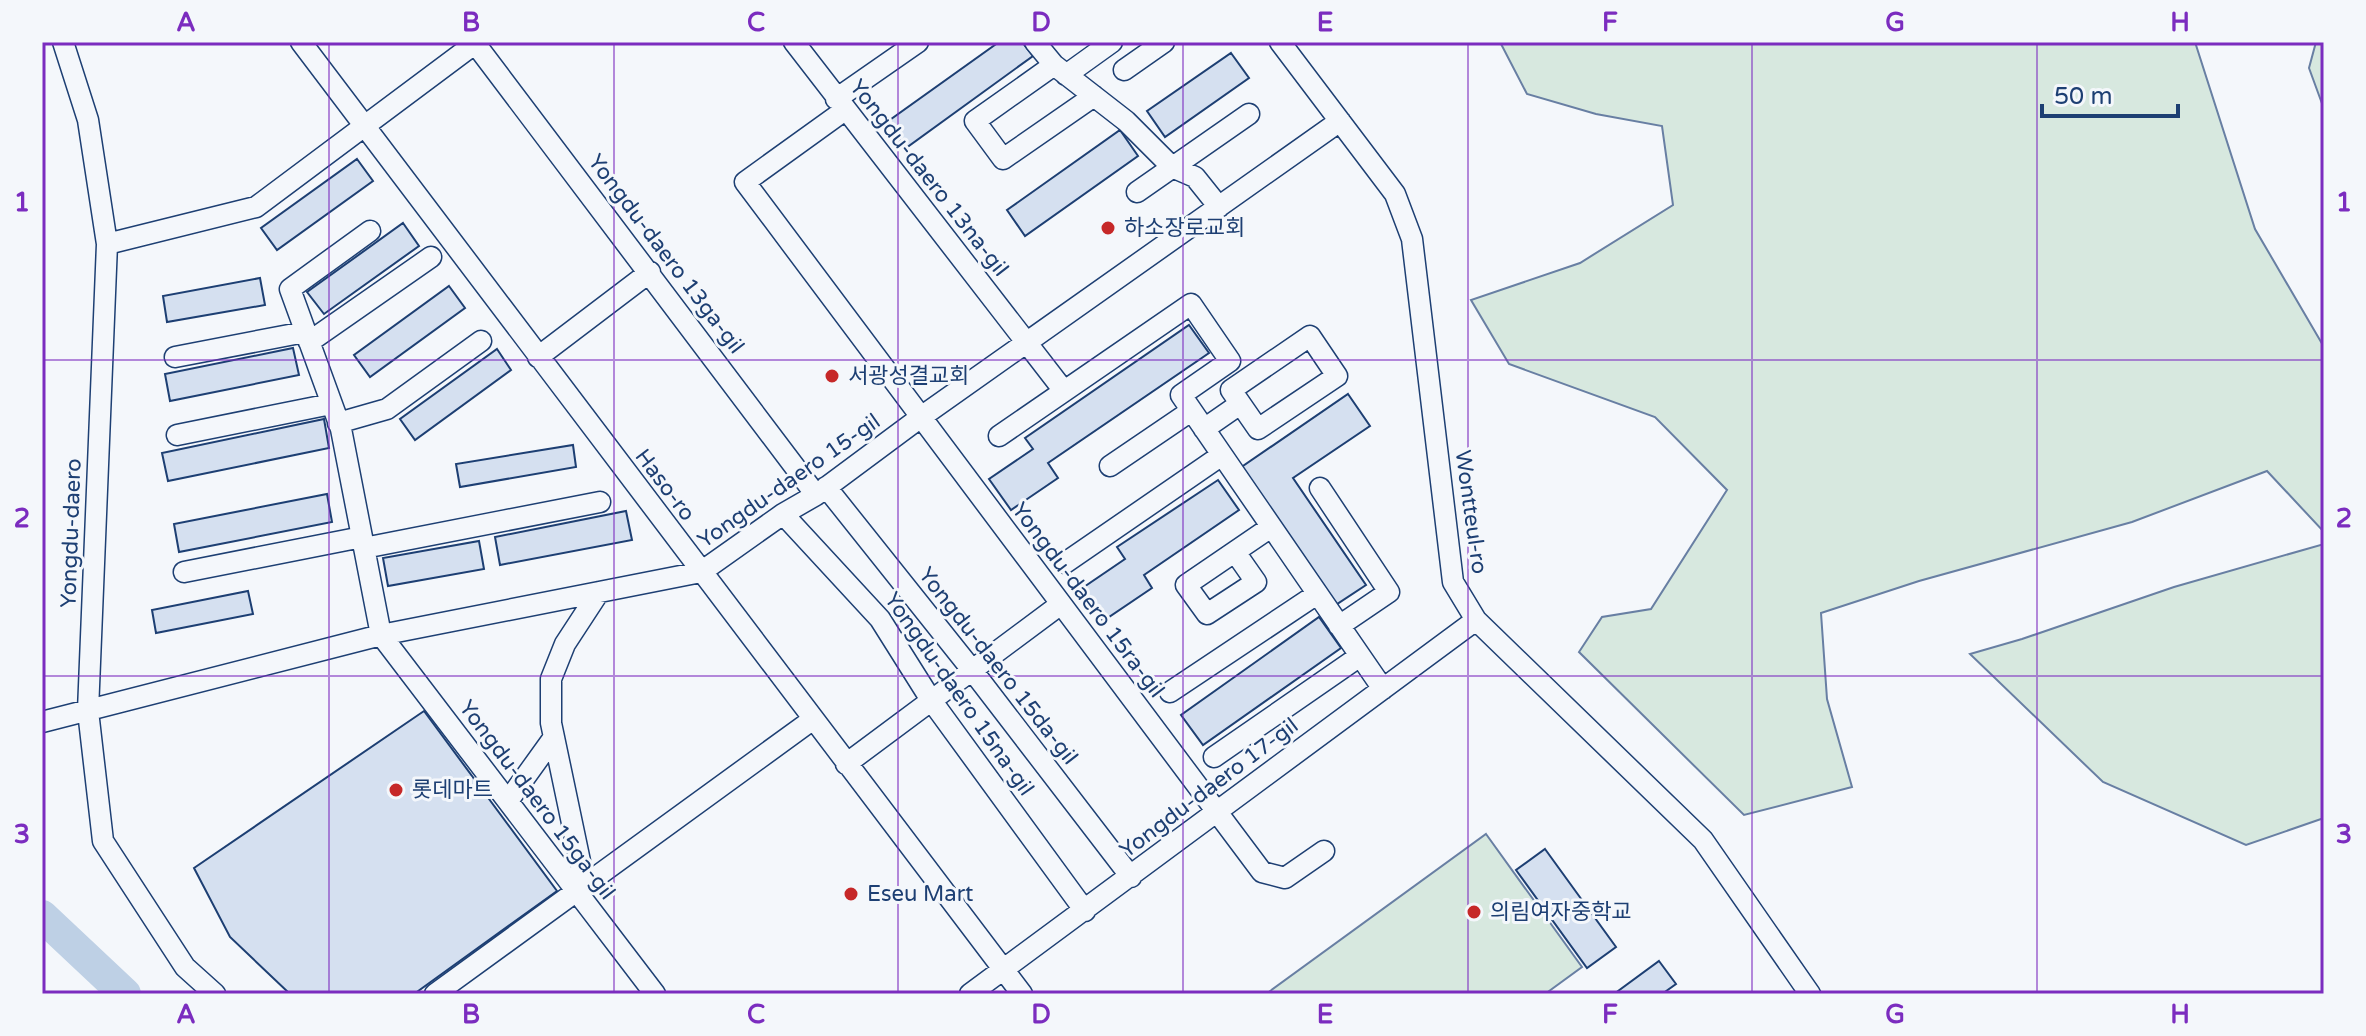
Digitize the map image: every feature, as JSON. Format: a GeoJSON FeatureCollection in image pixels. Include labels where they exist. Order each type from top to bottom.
{"type":"FeatureCollection","features":[{"type":"Feature","properties":{"kind":"street","name":"Yongdu-daero"},"geometry":{"type":"LineString","coordinates":[[63,42],[88,120],[107,244],[88,711],[103,841],[185,967],[215,994]]}},
{"type":"Feature","properties":{"kind":"street","name":"Haso-ro"},"geometry":{"type":"LineString","coordinates":[[301,42],[1022,994]]}},
{"type":"Feature","properties":{"kind":"street"},"geometry":{"type":"LineString","coordinates":[[107,244],[256,207],[475,42]]}},
{"type":"Feature","properties":{"kind":"street","name":"Yongdu-daero 13ga-gil"},"geometry":{"type":"LineString","coordinates":[[475,42],[821,491]]}},
{"type":"Feature","properties":{"kind":"street","name":"Yongdu-daero 13na-gil"},"geometry":{"type":"LineString","coordinates":[[794,42],[1064,391]]}},
{"type":"Feature","properties":{"kind":"street"},"geometry":{"type":"LineString","coordinates":[[1035,42],[1060,70],[1126,121],[1172,167],[1195,177],[1219,207]]}},
{"type":"Feature","properties":{"kind":"street"},"geometry":{"type":"LineString","coordinates":[[1094,96],[1003,159],[975,121],[1112,42]]}},
{"type":"Feature","properties":{"kind":"street"},"geometry":{"type":"LineString","coordinates":[[1124,70],[1164,42]]}},
{"type":"Feature","properties":{"kind":"street","name":"Wontteul-ro"},"geometry":{"type":"LineString","coordinates":[[1280,42],[1395,194],[1412,239],[1453,582],[1476,620],[1703,840],[1810,994]]}},
{"type":"Feature","properties":{"kind":"street"},"geometry":{"type":"LineString","coordinates":[[841,104],[905,46]]}},
{"type":"Feature","properties":{"kind":"street","name":"Yongdu-daero 15ra-gil"},"geometry":{"type":"LineString","coordinates":[[841,104],[745,182],[1262,872],[1285,878],[1324,851]]}},
{"type":"Feature","properties":{"kind":"street"},"geometry":{"type":"LineString","coordinates":[[1137,192],[1249,114]]}},
{"type":"Feature","properties":{"kind":"street","name":"Yongdu-daero 15-gil"},"geometry":{"type":"LineString","coordinates":[[42,722],[381,635],[701,572],[821,491],[1340,121]]}},
{"type":"Feature","properties":{"kind":"street"},"geometry":{"type":"LineString","coordinates":[[370,231],[290,289],[335,413],[381,635]]}},
{"type":"Feature","properties":{"kind":"street"},"geometry":{"type":"LineString","coordinates":[[175,357],[307,337],[431,257]]}},
{"type":"Feature","properties":{"kind":"street"},"geometry":{"type":"LineString","coordinates":[[538,357],[650,272]]}},
{"type":"Feature","properties":{"kind":"street"},"geometry":{"type":"LineString","coordinates":[[999,436],[1191,304],[1230,361],[1181,395],[1383,689]]}},
{"type":"Feature","properties":{"kind":"street"},"geometry":{"type":"LineString","coordinates":[[1310,336],[1337,376],[1258,429],[1240,404],[1231,390],[1310,336]]}},
{"type":"Feature","properties":{"kind":"street"},"geometry":{"type":"LineString","coordinates":[[177,435],[335,413],[387,409],[481,341]]}},
{"type":"Feature","properties":{"kind":"street"},"geometry":{"type":"LineString","coordinates":[[1204,429],[1240,404]]}},
{"type":"Feature","properties":{"kind":"street"},"geometry":{"type":"LineString","coordinates":[[1110,466],[1191,411]]}},
{"type":"Feature","properties":{"kind":"street"},"geometry":{"type":"LineString","coordinates":[[1065,563],[1222,455]]}},
{"type":"Feature","properties":{"kind":"street"},"geometry":{"type":"LineString","coordinates":[[1320,488],[1389,592],[1339,626]]}},
{"type":"Feature","properties":{"kind":"street","name":"Yongdu-daero 15da-gil"},"geometry":{"type":"LineString","coordinates":[[821,491],[972,670],[1131,877]]}},
{"type":"Feature","properties":{"kind":"street"},"geometry":{"type":"LineString","coordinates":[[184,572],[600,502]]}},
{"type":"Feature","properties":{"kind":"street","name":"Yongdu-daero 15na-gil"},"geometry":{"type":"LineString","coordinates":[[783,514],[880,619],[931,700],[1085,911]]}},
{"type":"Feature","properties":{"kind":"street"},"geometry":{"type":"LineString","coordinates":[[1235,552],[1271,527]]}},
{"type":"Feature","properties":{"kind":"street"},"geometry":{"type":"LineString","coordinates":[[581,888],[551,723],[551,679],[565,644],[599,592]]}},
{"type":"Feature","properties":{"kind":"street"},"geometry":{"type":"LineString","coordinates":[[1170,692],[1317,594]]}},
{"type":"Feature","properties":{"kind":"street"},"geometry":{"type":"LineString","coordinates":[[846,764],[1061,604]]}},
{"type":"Feature","properties":{"kind":"street","name":"Yongdu-daero 17-gil"},"geometry":{"type":"LineString","coordinates":[[970,994],[1476,620]]}},
{"type":"Feature","properties":{"kind":"street","name":"Yongdu-daero 15ga-gil"},"geometry":{"type":"LineString","coordinates":[[381,635],[508,801],[581,888],[655,994]]}},
{"type":"Feature","properties":{"kind":"street"},"geometry":{"type":"LineString","coordinates":[[1214,757],[1360,656]]}},
{"type":"Feature","properties":{"kind":"street"},"geometry":{"type":"LineString","coordinates":[[435,994],[463,986],[581,888],[812,720]]}},
{"type":"Feature","properties":{"kind":"street"},"geometry":{"type":"LineString","coordinates":[[508,801],[554,737]]}},
{"type":"Feature","properties":{"kind":"shaded area"},"geometry":{"type":"Polygon","coordinates":[[[1500,42],[2195,42],[2255,229],[2324,347],[2324,532],[2267,471],[2132,522],[1919,581],[1821,613],[1827,699],[1852,787],[1744,815],[1579,652],[1602,617],[1651,609],[1727,490],[1655,417],[1509,364],[1471,300],[1580,263],[1673,205],[1662,126],[1596,114],[1527,94],[1500,42]]]}},
{"type":"Feature","properties":{"kind":"shaded area"},"geometry":{"type":"Polygon","coordinates":[[[2316,42],[2324,42],[2324,109],[2309,68],[2316,42]]]}},
{"type":"Feature","properties":{"kind":"shaded area"},"geometry":{"type":"Polygon","coordinates":[[[2324,544],[2324,818],[2246,845],[2103,782],[1970,654],[2174,587],[2324,544]]]}},
{"type":"Feature","properties":{"kind":"shaded area"},"geometry":{"type":"Polygon","coordinates":[[[1486,834],[1582,967],[1545,994],[1266,994],[1486,834]]]}},
{"type":"Feature","properties":{"kind":"building"},"geometry":{"type":"Polygon","coordinates":[[[999,42],[1022,42],[1033,56],[906,148],[887,122],[999,42]]]}},
{"type":"Feature","properties":{"kind":"building"},"geometry":{"type":"Polygon","coordinates":[[[1231,53],[1249,78],[1165,137],[1147,111],[1231,53]]]}},
{"type":"Feature","properties":{"kind":"building"},"geometry":{"type":"Polygon","coordinates":[[[1120,130],[1138,156],[1025,236],[1007,210],[1120,130]]]}},
{"type":"Feature","properties":{"kind":"building"},"geometry":{"type":"Polygon","coordinates":[[[357,159],[373,181],[277,250],[261,228],[357,159]]]}},
{"type":"Feature","properties":{"kind":"building"},"geometry":{"type":"Polygon","coordinates":[[[403,223],[419,246],[324,314],[307,292],[403,223]]]}},
{"type":"Feature","properties":{"kind":"building"},"geometry":{"type":"Polygon","coordinates":[[[260,278],[265,305],[167,322],[163,296],[260,278]]]}},
{"type":"Feature","properties":{"kind":"building"},"geometry":{"type":"Polygon","coordinates":[[[449,286],[465,308],[370,377],[354,355],[449,286]]]}},
{"type":"Feature","properties":{"kind":"building"},"geometry":{"type":"Polygon","coordinates":[[[1189,325],[1209,353],[1048,463],[1058,478],[1011,510],[989,479],[1033,449],[1025,438],[1189,325]]]}},
{"type":"Feature","properties":{"kind":"building"},"geometry":{"type":"Polygon","coordinates":[[[293,348],[299,375],[170,401],[165,374],[293,348]]]}},
{"type":"Feature","properties":{"kind":"building"},"geometry":{"type":"Polygon","coordinates":[[[497,349],[511,370],[415,440],[400,419],[497,349]]]}},
{"type":"Feature","properties":{"kind":"building"},"geometry":{"type":"Polygon","coordinates":[[[1348,394],[1370,426],[1293,478],[1366,585],[1334,606],[1240,468],[1348,394]]]}},
{"type":"Feature","properties":{"kind":"building"},"geometry":{"type":"Polygon","coordinates":[[[324,419],[329,448],[168,481],[162,453],[324,419]]]}},
{"type":"Feature","properties":{"kind":"building"},"geometry":{"type":"Polygon","coordinates":[[[573,445],[576,467],[460,487],[456,464],[573,445]]]}},
{"type":"Feature","properties":{"kind":"building"},"geometry":{"type":"Polygon","coordinates":[[[1218,480],[1239,510],[1144,575],[1152,588],[1103,621],[1081,589],[1125,559],[1117,547],[1218,480]]]}},
{"type":"Feature","properties":{"kind":"building"},"geometry":{"type":"Polygon","coordinates":[[[327,494],[332,522],[179,552],[174,524],[327,494]]]}},
{"type":"Feature","properties":{"kind":"building"},"geometry":{"type":"Polygon","coordinates":[[[626,511],[632,540],[500,565],[495,537],[626,511]]]}},
{"type":"Feature","properties":{"kind":"building"},"geometry":{"type":"Polygon","coordinates":[[[479,541],[484,569],[388,586],[383,558],[479,541]]]}},
{"type":"Feature","properties":{"kind":"building"},"geometry":{"type":"Polygon","coordinates":[[[248,591],[253,614],[156,633],[152,610],[248,591]]]}},
{"type":"Feature","properties":{"kind":"building"},"geometry":{"type":"Polygon","coordinates":[[[1319,617],[1341,648],[1203,745],[1181,715],[1319,617]]]}},
{"type":"Feature","properties":{"kind":"building","name":"롯데마트"},"geometry":{"type":"Polygon","coordinates":[[[424,711],[557,891],[414,994],[290,994],[230,937],[194,868],[424,711]]]}},
{"type":"Feature","properties":{"kind":"building"},"geometry":{"type":"Polygon","coordinates":[[[1545,849],[1616,947],[1587,968],[1516,870],[1545,849]]]}},
{"type":"Feature","properties":{"kind":"building"},"geometry":{"type":"Polygon","coordinates":[[[1659,961],[1676,984],[1662,994],[1614,994],[1659,961]]]}},
{"type":"Feature","properties":{"kind":"waterway"},"geometry":{"type":"LineString","coordinates":[[42,916],[125,994]]}},
{"type":"Feature","properties":{"kind":"place","name":"하소장로교회"},"geometry":{"type":"Point","coordinates":[1108,228]}},
{"type":"Feature","properties":{"kind":"place","name":"서광성결교회"},"geometry":{"type":"Point","coordinates":[832,376]}},
{"type":"Feature","properties":{"kind":"place","name":"롯데마트"},"geometry":{"type":"Point","coordinates":[396,790]}},
{"type":"Feature","properties":{"kind":"place","name":"Eseu Mart"},"geometry":{"type":"Point","coordinates":[851,894]}},
{"type":"Feature","properties":{"kind":"place","name":"의림여자중학교"},"geometry":{"type":"Point","coordinates":[1474,912]}}]}
